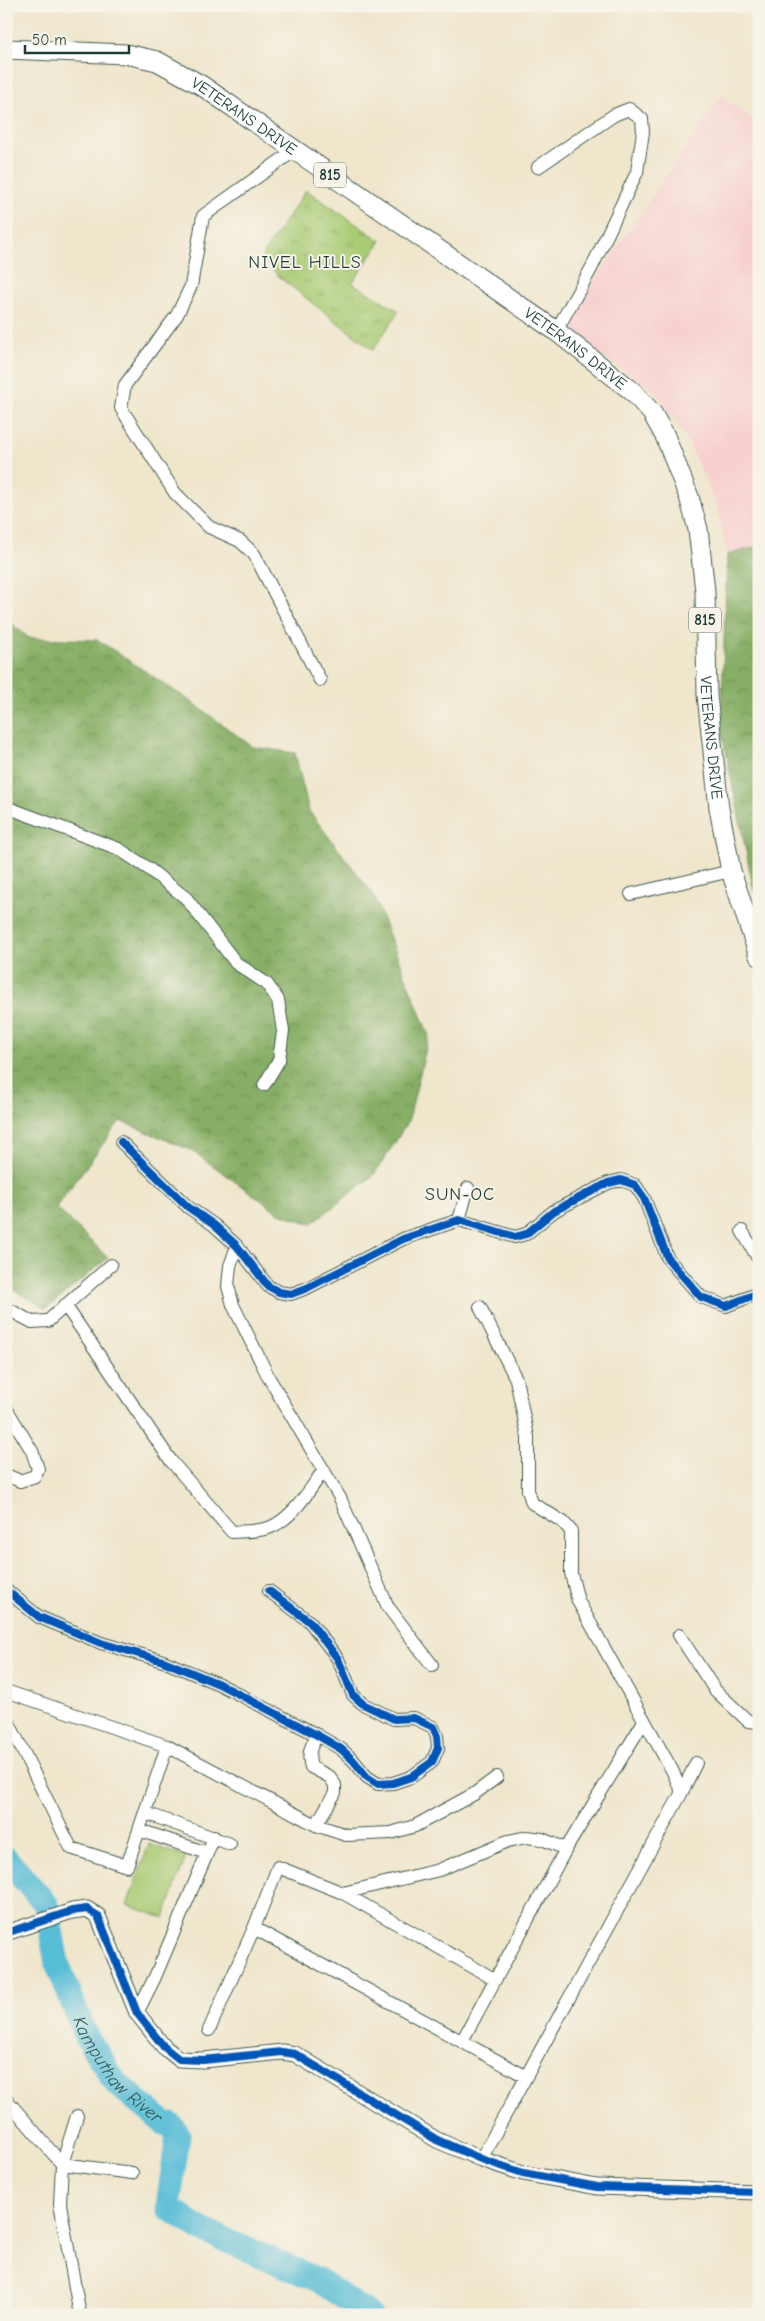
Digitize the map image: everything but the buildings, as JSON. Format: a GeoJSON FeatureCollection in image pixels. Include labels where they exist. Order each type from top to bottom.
{"type":"FeatureCollection","features":[{"type":"Feature","properties":{"kind":"main road","name":"VETERANS DRIVE"},"geometry":{"type":"LineString","coordinates":[[6,49],[126,54],[157,61],[201,84],[556,332],[632,391],[652,413],[664,436],[689,497],[698,529],[705,591],[706,694],[711,744],[731,871],[759,956]]}},
{"type":"Feature","properties":{"kind":"street"},"geometry":{"type":"LineString","coordinates":[[538,167],[614,115],[629,109],[642,119],[643,132],[637,172],[591,269],[556,332]]}},
{"type":"Feature","properties":{"kind":"street"},"geometry":{"type":"LineString","coordinates":[[295,150],[203,216],[191,286],[177,316],[124,386],[121,408],[175,493],[209,527],[240,541],[254,554],[264,568],[274,593],[320,680]]}},
{"type":"Feature","properties":{"kind":"street"},"geometry":{"type":"LineString","coordinates":[[6,807],[119,849],[149,869],[186,898],[236,963],[267,984],[278,1000],[283,1031],[279,1060],[264,1085]]}},
{"type":"Feature","properties":{"kind":"street"},"geometry":{"type":"LineString","coordinates":[[631,894],[731,871]]}},
{"type":"Feature","properties":{"kind":"street"},"geometry":{"type":"LineString","coordinates":[[121,1142],[188,1206],[214,1225],[237,1246],[268,1286],[279,1292],[291,1294],[307,1288],[403,1240],[459,1220],[515,1237],[526,1234],[554,1211],[608,1183],[621,1180],[635,1185],[640,1192],[668,1259],[701,1297],[726,1306],[759,1293]]}},
{"type":"Feature","properties":{"kind":"street"},"geometry":{"type":"LineString","coordinates":[[459,1220],[468,1188]]}},
{"type":"Feature","properties":{"kind":"street"},"geometry":{"type":"LineString","coordinates":[[742,1231],[759,1260]]}},
{"type":"Feature","properties":{"kind":"street"},"geometry":{"type":"LineString","coordinates":[[237,1246],[230,1266],[228,1286],[233,1304],[269,1378],[340,1498],[388,1607],[432,1666]]}},
{"type":"Feature","properties":{"kind":"street"},"geometry":{"type":"LineString","coordinates":[[6,1308],[32,1322],[48,1321],[111,1265]]}},
{"type":"Feature","properties":{"kind":"street"},"geometry":{"type":"LineString","coordinates":[[65,1305],[171,1461],[232,1532],[261,1530],[272,1526],[294,1510],[324,1470]]}},
{"type":"Feature","properties":{"kind":"street"},"geometry":{"type":"LineString","coordinates":[[480,1307],[516,1379],[528,1437],[528,1490],[532,1503],[563,1522],[571,1531],[571,1573],[578,1601],[673,1772],[682,1792]]}},
{"type":"Feature","properties":{"kind":"street"},"geometry":{"type":"LineString","coordinates":[[6,1408],[32,1451],[38,1469],[35,1476],[20,1481],[6,1475]]}},
{"type":"Feature","properties":{"kind":"street"},"geometry":{"type":"LineString","coordinates":[[6,1590],[39,1617],[101,1643],[163,1661],[219,1684],[317,1734],[341,1749],[353,1760],[366,1777],[378,1784],[393,1783],[411,1777],[432,1762],[438,1748],[437,1736],[433,1727],[414,1718],[394,1719],[363,1704],[353,1695],[338,1659],[310,1622],[269,1592]]}},
{"type":"Feature","properties":{"kind":"street"},"geometry":{"type":"LineString","coordinates":[[679,1635],[715,1690],[748,1721],[759,1722]]}},
{"type":"Feature","properties":{"kind":"street"},"geometry":{"type":"LineString","coordinates":[[6,1691],[166,1746],[316,1825],[346,1835],[391,1833],[415,1826],[474,1794],[497,1777]]}},
{"type":"Feature","properties":{"kind":"street"},"geometry":{"type":"LineString","coordinates":[[6,1717],[71,1848],[127,1866],[146,1813],[166,1746]]}},
{"type":"Feature","properties":{"kind":"street"},"geometry":{"type":"LineString","coordinates":[[462,2041],[566,1848],[644,1721]]}},
{"type":"Feature","properties":{"kind":"street"},"geometry":{"type":"LineString","coordinates":[[316,1825],[335,1793],[335,1785],[330,1778],[311,1767],[308,1757],[310,1747],[317,1734]]}},
{"type":"Feature","properties":{"kind":"street"},"geometry":{"type":"LineString","coordinates":[[481,2159],[682,1792],[696,1763]]}},
{"type":"Feature","properties":{"kind":"street"},"geometry":{"type":"LineString","coordinates":[[146,1813],[230,1844]]}},
{"type":"Feature","properties":{"kind":"street"},"geometry":{"type":"LineString","coordinates":[[140,1830],[207,1853]]}},
{"type":"Feature","properties":{"kind":"street"},"geometry":{"type":"LineString","coordinates":[[137,2013],[155,1977],[214,1837]]}},
{"type":"Feature","properties":{"kind":"street"},"geometry":{"type":"LineString","coordinates":[[343,1893],[439,1870],[508,1841],[527,1837],[542,1839],[566,1848]]}},
{"type":"Feature","properties":{"kind":"street"},"geometry":{"type":"LineString","coordinates":[[210,2030],[278,1867],[343,1893],[494,1979]]}},
{"type":"Feature","properties":{"kind":"street"},"geometry":{"type":"LineString","coordinates":[[6,1933],[72,1911],[87,1909],[98,1916],[137,2013],[164,2047],[179,2059],[202,2060],[282,2052],[295,2054],[437,2140],[481,2159],[524,2173],[597,2187],[759,2192]]}},
{"type":"Feature","properties":{"kind":"street"},"geometry":{"type":"LineString","coordinates":[[254,1928],[525,2076]]}},
{"type":"Feature","properties":{"kind":"street"},"geometry":{"type":"LineString","coordinates":[[6,2099],[62,2164],[132,2174]]}},
{"type":"Feature","properties":{"kind":"street"},"geometry":{"type":"LineString","coordinates":[[77,2116],[62,2164],[60,2204],[80,2315]]}},
{"type":"Feature","properties":{"kind":"shaded area"},"geometry":{"type":"Polygon","coordinates":[[[721,96],[754,121],[759,119],[759,546],[727,555],[721,523],[713,496],[688,442],[656,392],[563,330],[586,293],[721,96]]]}},
{"type":"Feature","properties":{"kind":"green space"},"geometry":{"type":"Polygon","coordinates":[[[306,190],[381,241],[352,283],[399,311],[373,350],[279,277],[262,256],[306,190]]]}},
{"type":"Feature","properties":{"kind":"green space"},"geometry":{"type":"Polygon","coordinates":[[[759,546],[759,891],[754,891],[721,728],[727,555],[759,546]]]}},
{"type":"Feature","properties":{"kind":"green space"},"geometry":{"type":"Polygon","coordinates":[[[6,619],[29,638],[98,640],[190,701],[253,747],[295,753],[309,811],[373,894],[429,1036],[409,1119],[396,1141],[373,1176],[311,1224],[279,1213],[191,1150],[120,1121],[56,1207],[108,1258],[46,1309],[6,1285],[6,619]]]}},
{"type":"Feature","properties":{"kind":"green space"},"geometry":{"type":"Polygon","coordinates":[[[149,1844],[186,1857],[164,1918],[127,1905],[149,1844]]]}},
{"type":"Feature","properties":{"kind":"waterway","name":"Kamputhaw River"},"geometry":{"type":"LineString","coordinates":[[6,1859],[46,1904],[57,1963],[86,2036],[116,2083],[164,2123],[171,2125],[178,2135],[168,2207],[200,2229],[318,2280],[370,2315]]}},
{"type":"Feature","properties":{"kind":"cycle path"},"geometry":{"type":"LineString","coordinates":[[121,1142],[188,1207],[214,1225],[237,1246],[268,1286],[279,1292],[291,1294],[307,1288],[403,1239],[459,1220],[515,1237],[526,1234],[554,1211],[608,1183],[621,1180],[635,1185],[644,1198],[668,1259],[701,1297],[726,1306],[759,1293]]}},
{"type":"Feature","properties":{"kind":"cycle path"},"geometry":{"type":"LineString","coordinates":[[6,1590],[39,1617],[101,1643],[163,1661],[219,1684],[317,1735],[341,1749],[367,1777],[378,1784],[393,1783],[411,1777],[432,1762],[438,1748],[437,1736],[433,1727],[414,1718],[394,1719],[363,1704],[353,1695],[338,1659],[310,1622],[269,1591]]}},
{"type":"Feature","properties":{"kind":"cycle path"},"geometry":{"type":"LineString","coordinates":[[6,1933],[72,1911],[87,1909],[98,1916],[137,2013],[164,2047],[179,2059],[203,2060],[282,2052],[295,2054],[437,2140],[481,2159],[523,2173],[597,2187],[759,2192]]}},
{"type":"Feature","properties":{"kind":"district","name":"NIVEL HILLS"},"geometry":{"type":"Point","coordinates":[305,262]}},
{"type":"Feature","properties":{"kind":"district","name":"SUN-OC"},"geometry":{"type":"Point","coordinates":[460,1194]}}]}
